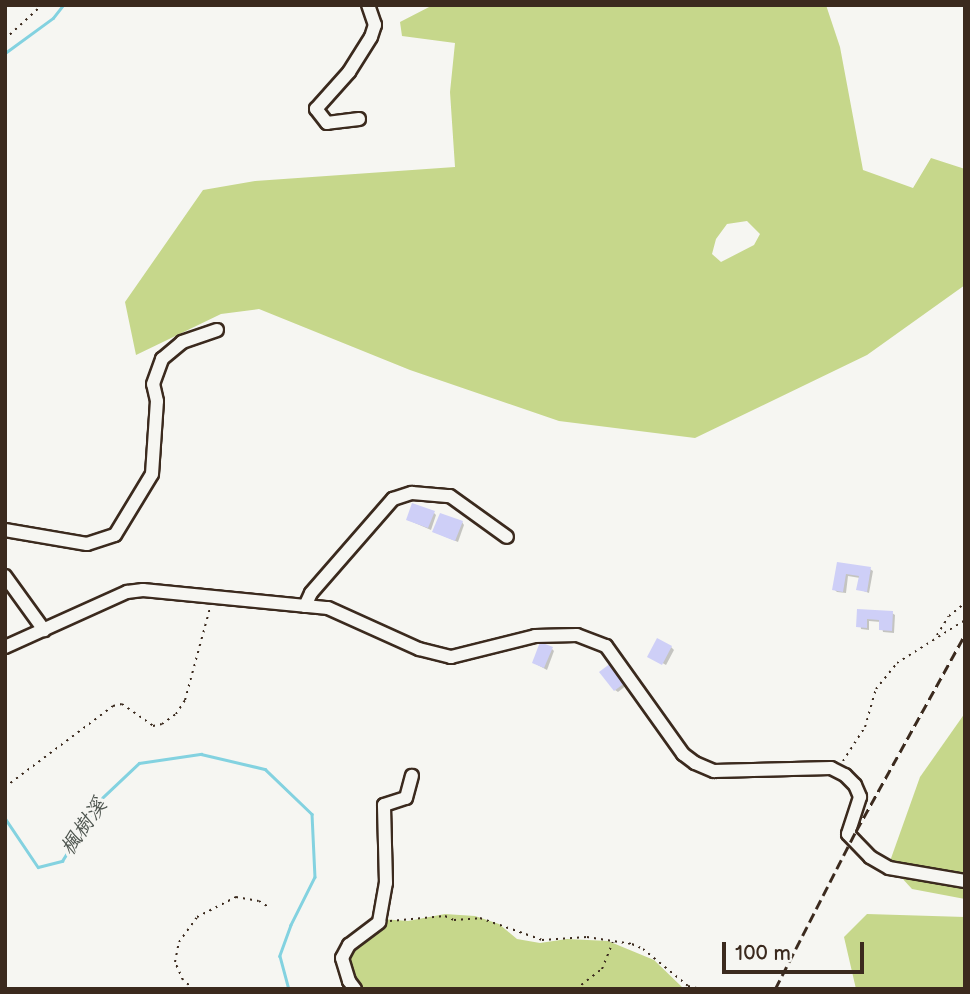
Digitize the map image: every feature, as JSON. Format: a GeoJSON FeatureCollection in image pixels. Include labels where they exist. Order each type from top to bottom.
{"type":"FeatureCollection","features":[{"type":"Feature","properties":{"kind":"street"},"geometry":{"type":"LineString","coordinates":[[359,119],[327,123],[316,109],[349,72],[370,37],[375,25],[368,5]]}},
{"type":"Feature","properties":{"kind":"street"},"geometry":{"type":"LineString","coordinates":[[5,530],[87,544],[115,535],[152,474],[157,401],[153,384],[162,359],[182,342],[217,330]]}},
{"type":"Feature","properties":{"kind":"street"},"geometry":{"type":"LineString","coordinates":[[305,606],[311,593],[393,499],[412,493],[450,496],[507,537]]}},
{"type":"Feature","properties":{"kind":"street"},"geometry":{"type":"LineString","coordinates":[[5,576],[44,630]]}},
{"type":"Feature","properties":{"kind":"street"},"geometry":{"type":"LineString","coordinates":[[5,647],[70,615],[127,592],[213,596],[328,608],[419,649],[451,657],[536,636],[576,635],[606,646],[682,754],[695,763],[714,771],[806,767],[837,771],[855,785],[860,797],[848,834],[870,858],[889,869],[965,881]]}},
{"type":"Feature","properties":{"kind":"street"},"geometry":{"type":"LineString","coordinates":[[355,989],[349,981],[342,958],[349,945],[379,922],[386,883],[384,805],[406,798],[412,776]]}},
{"type":"Feature","properties":{"kind":"path"},"geometry":{"type":"LineString","coordinates":[[5,39],[42,5]]}},
{"type":"Feature","properties":{"kind":"path"},"geometry":{"type":"LineString","coordinates":[[5,787],[113,706],[122,704],[153,726],[162,724],[176,714],[188,688],[213,596]]}},
{"type":"Feature","properties":{"kind":"path"},"geometry":{"type":"LineString","coordinates":[[936,636],[948,616],[965,603]]}},
{"type":"Feature","properties":{"kind":"path"},"geometry":{"type":"LineString","coordinates":[[837,771],[865,727],[876,689],[897,663],[965,620]]}},
{"type":"Feature","properties":{"kind":"path"},"geometry":{"type":"LineString","coordinates":[[194,989],[183,980],[175,962],[178,942],[197,917],[236,897],[259,901],[270,908]]}},
{"type":"Feature","properties":{"kind":"path"},"geometry":{"type":"LineString","coordinates":[[379,922],[445,916],[454,920],[480,918],[542,940],[587,937],[614,941],[643,949],[688,986],[701,989]]}},
{"type":"Feature","properties":{"kind":"path"},"geometry":{"type":"LineString","coordinates":[[576,989],[602,969],[614,941]]}},
{"type":"Feature","properties":{"kind":"green space"},"geometry":{"type":"Polygon","coordinates":[[[433,5],[826,5],[840,47],[863,170],[913,188],[931,158],[965,169],[965,285],[867,355],[695,438],[559,421],[410,370],[259,309],[221,314],[136,355],[125,302],[203,190],[255,181],[455,167],[450,92],[455,43],[402,36],[400,22],[433,5]],[[747,221],[727,224],[716,239],[712,254],[721,262],[754,245],[760,234],[747,221]]]}},
{"type":"Feature","properties":{"kind":"green space"},"geometry":{"type":"Polygon","coordinates":[[[965,713],[965,899],[912,889],[889,864],[920,777],[965,713]]]}},
{"type":"Feature","properties":{"kind":"green space"},"geometry":{"type":"Polygon","coordinates":[[[445,914],[475,916],[499,924],[517,939],[540,943],[567,939],[608,941],[654,960],[682,987],[688,989],[353,989],[343,948],[365,924],[381,919],[408,921],[445,914]]]}},
{"type":"Feature","properties":{"kind":"green space"},"geometry":{"type":"Polygon","coordinates":[[[867,914],[965,917],[965,989],[856,989],[844,937],[867,914]]]}},
{"type":"Feature","properties":{"kind":"building"},"geometry":{"type":"Polygon","coordinates":[[[412,503],[435,511],[428,528],[406,520],[412,503]]]}},
{"type":"Feature","properties":{"kind":"building"},"geometry":{"type":"Polygon","coordinates":[[[440,513],[463,521],[455,541],[432,532],[440,513]]]}},
{"type":"Feature","properties":{"kind":"building"},"geometry":{"type":"Polygon","coordinates":[[[837,562],[871,567],[867,592],[856,590],[859,576],[846,574],[843,592],[832,590],[837,562]]]}},
{"type":"Feature","properties":{"kind":"building"},"geometry":{"type":"Polygon","coordinates":[[[857,609],[893,611],[892,631],[879,630],[879,620],[867,619],[867,628],[856,627],[857,609]]]}},
{"type":"Feature","properties":{"kind":"building"},"geometry":{"type":"Polygon","coordinates":[[[657,638],[672,646],[662,665],[647,657],[657,638]]]}},
{"type":"Feature","properties":{"kind":"building"},"geometry":{"type":"Polygon","coordinates":[[[540,642],[553,647],[544,668],[532,663],[540,642]]]}},
{"type":"Feature","properties":{"kind":"building"},"geometry":{"type":"Polygon","coordinates":[[[611,663],[626,682],[614,691],[599,672],[611,663]]]}},
{"type":"Feature","properties":{"kind":"waterway"},"geometry":{"type":"LineString","coordinates":[[5,53],[53,18],[63,5]]}},
{"type":"Feature","properties":{"kind":"waterway","name":"楓樹溪"},"geometry":{"type":"LineString","coordinates":[[5,818],[38,867],[62,861],[101,799],[139,763],[201,754],[265,769],[312,814],[315,877],[291,925],[280,956],[289,989]]}},
{"type":"Feature","properties":{"kind":"railway"},"geometry":{"type":"LineString","coordinates":[[775,989],[856,831],[965,634]]}}]}
